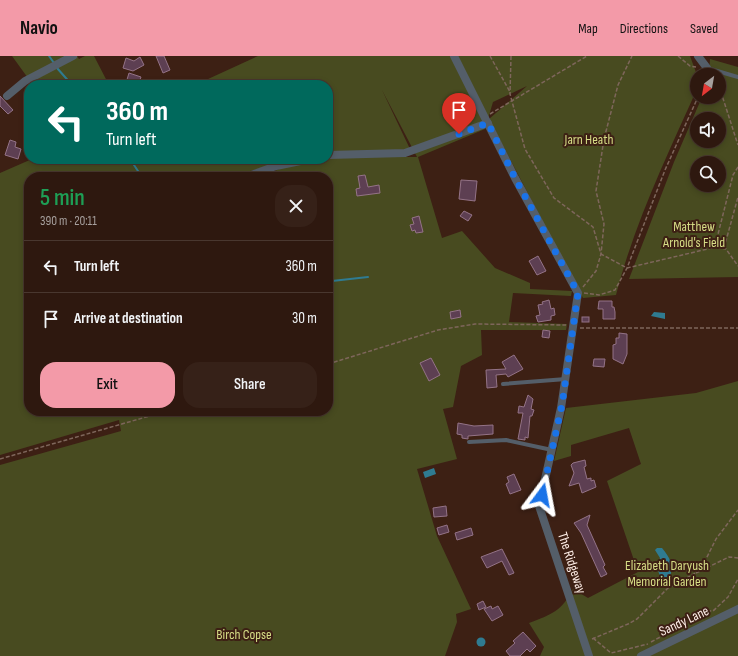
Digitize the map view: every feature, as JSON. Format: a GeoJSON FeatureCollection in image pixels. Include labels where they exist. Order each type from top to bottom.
{"type":"FeatureCollection","features":[{"type":"Feature","properties":{"kind":"street"},"geometry":{"type":"LineString","coordinates":[[27,80],[73,56]]}},
{"type":"Feature","properties":{"kind":"street"},"geometry":{"type":"LineString","coordinates":[[454,56],[515,178],[578,293]]}},
{"type":"Feature","properties":{"kind":"street"},"geometry":{"type":"LineString","coordinates":[[698,56],[706,66]]}},
{"type":"Feature","properties":{"kind":"street"},"geometry":{"type":"LineString","coordinates":[[706,66],[707,56]]}},
{"type":"Feature","properties":{"kind":"street"},"geometry":{"type":"LineString","coordinates":[[7,96],[24,82]]}},
{"type":"Feature","properties":{"kind":"street"},"geometry":{"type":"LineString","coordinates":[[333,155],[405,153],[486,120]]}},
{"type":"Feature","properties":{"kind":"street"},"geometry":{"type":"LineString","coordinates":[[260,172],[286,164]]}},
{"type":"Feature","properties":{"kind":"street","name":"The Ridgeway"},"geometry":{"type":"LineString","coordinates":[[578,293],[566,379],[539,506],[589,656]]}},
{"type":"Feature","properties":{"kind":"street","name":"Sandy Lane"},"geometry":{"type":"LineString","coordinates":[[640,656],[738,609]]}},
{"type":"Feature","properties":{"kind":"lane"},"geometry":{"type":"LineString","coordinates":[[706,66],[738,77]]}},
{"type":"Feature","properties":{"kind":"lane"},"geometry":{"type":"LineString","coordinates":[[503,384],[523,381],[566,379]]}},
{"type":"Feature","properties":{"kind":"lane"},"geometry":{"type":"LineString","coordinates":[[469,442],[506,440],[552,450]]}},
{"type":"Feature","properties":{"kind":"path"},"geometry":{"type":"LineString","coordinates":[[490,56],[513,100],[525,149],[554,198],[593,227],[601,254],[627,268],[716,247],[724,248],[738,266]]}},
{"type":"Feature","properties":{"kind":"path"},"geometry":{"type":"LineString","coordinates":[[510,94],[511,56]]}},
{"type":"Feature","properties":{"kind":"path"},"geometry":{"type":"LineString","coordinates":[[486,120],[513,100],[587,56]]}},
{"type":"Feature","properties":{"kind":"path"},"geometry":{"type":"LineString","coordinates":[[578,293],[596,272],[601,254],[604,224],[596,191],[604,139],[618,85],[632,56]]}},
{"type":"Feature","properties":{"kind":"path"},"geometry":{"type":"LineString","coordinates":[[678,56],[690,66],[706,66]]}},
{"type":"Feature","properties":{"kind":"path"},"geometry":{"type":"LineString","coordinates":[[578,293],[599,295],[615,290],[627,268],[665,170],[695,104]]}},
{"type":"Feature","properties":{"kind":"path"},"geometry":{"type":"LineString","coordinates":[[725,104],[738,145]]}},
{"type":"Feature","properties":{"kind":"path"},"geometry":{"type":"LineString","coordinates":[[716,247],[733,175],[738,167]]}},
{"type":"Feature","properties":{"kind":"path"},"geometry":{"type":"LineString","coordinates":[[724,248],[738,197]]}},
{"type":"Feature","properties":{"kind":"path"},"geometry":{"type":"LineString","coordinates":[[333,363],[445,329],[475,324],[574,327],[738,328]]}},
{"type":"Feature","properties":{"kind":"path"},"geometry":{"type":"LineString","coordinates":[[0,459],[150,416]]}},
{"type":"Feature","properties":{"kind":"path"},"geometry":{"type":"LineString","coordinates":[[694,574],[705,561],[716,539],[738,510]]}},
{"type":"Feature","properties":{"kind":"path"},"geometry":{"type":"LineString","coordinates":[[584,642],[637,619],[668,588],[729,557],[738,558]]}},
{"type":"Feature","properties":{"kind":"path"},"geometry":{"type":"LineString","coordinates":[[593,638],[611,653],[648,644],[694,619],[700,611],[713,611],[728,597],[738,579]]}},
{"type":"Feature","properties":{"kind":"green space"},"geometry":{"type":"Polygon","coordinates":[[[12,56],[77,56],[79,59],[85,56],[94,56],[106,80],[29,80],[12,56]]]}},
{"type":"Feature","properties":{"kind":"green space"},"geometry":{"type":"Polygon","coordinates":[[[258,56],[690,56],[694,68],[690,68],[690,104],[642,216],[623,269],[616,295],[583,298],[489,119],[527,86],[493,102],[485,129],[418,157],[442,238],[462,231],[495,268],[530,283],[530,289],[572,291],[571,296],[513,293],[509,322],[567,324],[566,330],[481,330],[482,355],[461,366],[453,407],[443,409],[457,459],[417,469],[437,536],[471,609],[456,614],[457,622],[445,656],[0,656],[0,465],[121,431],[119,420],[0,455],[0,173],[24,162],[24,164],[276,164],[247,172],[24,172],[24,416],[333,416],[333,172],[272,172],[282,168],[301,164],[333,164],[334,157],[417,157],[382,90],[410,149],[404,151],[333,152],[333,80],[206,80],[258,56]]]}},
{"type":"Feature","properties":{"kind":"green space","name":"Matthew Arnold's Field"},"geometry":{"type":"Polygon","coordinates":[[[710,59],[738,67],[738,277],[629,279],[674,162],[690,125],[690,148],[726,148],[726,112],[696,112],[699,104],[726,104],[726,68],[709,68],[710,59]]]}},
{"type":"Feature","properties":{"kind":"green space","name":"Elizabeth Daryush Memorial Garden"},"geometry":{"type":"Polygon","coordinates":[[[738,381],[738,656],[540,656],[544,647],[529,623],[555,611],[569,597],[573,589],[588,598],[638,572],[607,481],[641,464],[629,428],[571,445],[571,456],[554,461],[566,408],[696,393],[738,381]]]}},
{"type":"Feature","properties":{"kind":"water"},"geometry":{"type":"Polygon","coordinates":[[[654,312],[665,313],[665,319],[651,316],[654,312]]]}},
{"type":"Feature","properties":{"kind":"water"},"geometry":{"type":"Polygon","coordinates":[[[434,468],[436,474],[425,478],[423,472],[434,468]]]}},
{"type":"Feature","properties":{"kind":"water"},"geometry":{"type":"Polygon","coordinates":[[[657,548],[662,548],[669,558],[672,568],[670,577],[662,578],[659,574],[658,563],[660,558],[655,550],[657,548]]]}},
{"type":"Feature","properties":{"kind":"water"},"geometry":{"type":"Polygon","coordinates":[[[479,638],[483,638],[485,642],[483,646],[479,646],[477,644],[477,640],[479,638]]]}},
{"type":"Feature","properties":{"kind":"building"},"geometry":{"type":"Polygon","coordinates":[[[156,56],[164,56],[170,70],[163,73],[156,56]]]}},
{"type":"Feature","properties":{"kind":"building"},"geometry":{"type":"Polygon","coordinates":[[[140,57],[144,65],[133,71],[123,68],[126,58],[134,61],[140,57]]]}},
{"type":"Feature","properties":{"kind":"building"},"geometry":{"type":"Polygon","coordinates":[[[129,73],[141,77],[140,80],[127,80],[129,73]]]}},
{"type":"Feature","properties":{"kind":"building"},"geometry":{"type":"Polygon","coordinates":[[[0,96],[13,110],[8,114],[0,106],[0,96]]]}},
{"type":"Feature","properties":{"kind":"building"},"geometry":{"type":"Polygon","coordinates":[[[10,140],[16,142],[15,147],[21,149],[18,159],[5,155],[10,140]]]}},
{"type":"Feature","properties":{"kind":"building"},"geometry":{"type":"Polygon","coordinates":[[[365,175],[368,187],[379,185],[380,193],[357,196],[356,189],[360,188],[358,176],[365,175]]]}},
{"type":"Feature","properties":{"kind":"building"},"geometry":{"type":"Polygon","coordinates":[[[461,180],[477,181],[475,201],[459,199],[461,180]]]}},
{"type":"Feature","properties":{"kind":"building"},"geometry":{"type":"Polygon","coordinates":[[[464,211],[472,215],[468,221],[460,216],[464,211]]]}},
{"type":"Feature","properties":{"kind":"building"},"geometry":{"type":"Polygon","coordinates":[[[419,216],[423,232],[416,233],[415,230],[412,231],[410,225],[414,224],[412,218],[419,216]]]}},
{"type":"Feature","properties":{"kind":"building"},"geometry":{"type":"Polygon","coordinates":[[[538,256],[546,271],[537,275],[529,261],[538,256]]]}},
{"type":"Feature","properties":{"kind":"building"},"geometry":{"type":"Polygon","coordinates":[[[549,300],[551,309],[554,308],[555,315],[551,316],[551,320],[538,322],[536,316],[540,315],[538,305],[549,300]]]}},
{"type":"Feature","properties":{"kind":"building"},"geometry":{"type":"Polygon","coordinates":[[[599,301],[612,301],[615,319],[603,319],[603,309],[598,309],[599,301]]]}},
{"type":"Feature","properties":{"kind":"building"},"geometry":{"type":"Polygon","coordinates":[[[460,310],[461,317],[451,319],[450,312],[460,310]]]}},
{"type":"Feature","properties":{"kind":"building"},"geometry":{"type":"Polygon","coordinates":[[[582,317],[589,317],[589,322],[582,322],[582,317]]]}},
{"type":"Feature","properties":{"kind":"building"},"geometry":{"type":"Polygon","coordinates":[[[543,330],[550,331],[549,338],[542,337],[543,330]]]}},
{"type":"Feature","properties":{"kind":"building"},"geometry":{"type":"Polygon","coordinates":[[[619,333],[627,334],[627,354],[623,364],[613,359],[613,345],[616,344],[616,338],[619,338],[619,333]]]}},
{"type":"Feature","properties":{"kind":"building"},"geometry":{"type":"Polygon","coordinates":[[[514,355],[523,369],[508,377],[506,374],[496,375],[497,387],[487,388],[486,370],[506,369],[502,362],[514,355]]]}},
{"type":"Feature","properties":{"kind":"building"},"geometry":{"type":"Polygon","coordinates":[[[431,358],[440,375],[429,381],[420,363],[431,358]]]}},
{"type":"Feature","properties":{"kind":"building"},"geometry":{"type":"Polygon","coordinates":[[[594,359],[605,359],[604,367],[593,366],[594,359]]]}},
{"type":"Feature","properties":{"kind":"building"},"geometry":{"type":"Polygon","coordinates":[[[528,395],[533,399],[531,409],[534,410],[532,416],[530,416],[528,438],[525,437],[525,440],[518,439],[523,413],[518,413],[519,406],[524,407],[528,395]]]}},
{"type":"Feature","properties":{"kind":"building"},"geometry":{"type":"Polygon","coordinates":[[[458,423],[474,426],[493,425],[493,434],[468,436],[468,439],[462,438],[462,435],[457,434],[458,423]]]}},
{"type":"Feature","properties":{"kind":"building"},"geometry":{"type":"Polygon","coordinates":[[[585,460],[586,466],[584,467],[587,479],[591,478],[591,481],[594,480],[596,487],[582,493],[579,483],[569,486],[574,473],[571,465],[573,463],[585,460]]]}},
{"type":"Feature","properties":{"kind":"building"},"geometry":{"type":"Polygon","coordinates":[[[514,474],[521,490],[510,494],[506,484],[509,482],[507,477],[514,474]]]}},
{"type":"Feature","properties":{"kind":"building"},"geometry":{"type":"Polygon","coordinates":[[[446,506],[447,516],[434,517],[433,508],[446,506]]]}},
{"type":"Feature","properties":{"kind":"building"},"geometry":{"type":"Polygon","coordinates":[[[590,515],[587,525],[605,565],[603,567],[607,574],[601,577],[581,533],[574,523],[590,515]]]}},
{"type":"Feature","properties":{"kind":"building"},"geometry":{"type":"Polygon","coordinates":[[[447,525],[449,532],[439,535],[437,528],[447,525]]]}},
{"type":"Feature","properties":{"kind":"building"},"geometry":{"type":"Polygon","coordinates":[[[471,528],[473,535],[457,540],[455,533],[471,528]]]}},
{"type":"Feature","properties":{"kind":"building"},"geometry":{"type":"Polygon","coordinates":[[[502,549],[514,573],[509,575],[502,561],[487,568],[481,557],[502,549]]]}},
{"type":"Feature","properties":{"kind":"building"},"geometry":{"type":"Polygon","coordinates":[[[483,601],[486,607],[479,610],[477,604],[483,601]]]}},
{"type":"Feature","properties":{"kind":"building"},"geometry":{"type":"Polygon","coordinates":[[[491,606],[492,609],[498,606],[503,615],[492,621],[484,609],[491,606]]]}},
{"type":"Feature","properties":{"kind":"building"},"geometry":{"type":"Polygon","coordinates":[[[523,632],[536,646],[530,652],[527,649],[520,656],[510,656],[506,651],[515,643],[513,641],[523,632]]]}},
{"type":"Feature","properties":{"kind":"waterway"},"geometry":{"type":"LineString","coordinates":[[49,56],[54,63]]}},
{"type":"Feature","properties":{"kind":"waterway"},"geometry":{"type":"LineString","coordinates":[[57,68],[68,80]]}},
{"type":"Feature","properties":{"kind":"waterway"},"geometry":{"type":"LineString","coordinates":[[133,164],[139,172]]}},
{"type":"Feature","properties":{"kind":"waterway"},"geometry":{"type":"LineString","coordinates":[[333,281],[368,277]]}},
{"type":"Feature","properties":{"kind":"route"},"geometry":{"type":"LineString","coordinates":[[459,134],[488,123],[515,178],[578,293],[562,405],[542,495]]}},
{"type":"Feature","properties":{"kind":"park label","name":"Jarn Heath"},"geometry":{"type":"Point","coordinates":[589,139]}},
{"type":"Feature","properties":{"kind":"park label","name":"Birch Copse"},"geometry":{"type":"Point","coordinates":[244,634]}}]}
